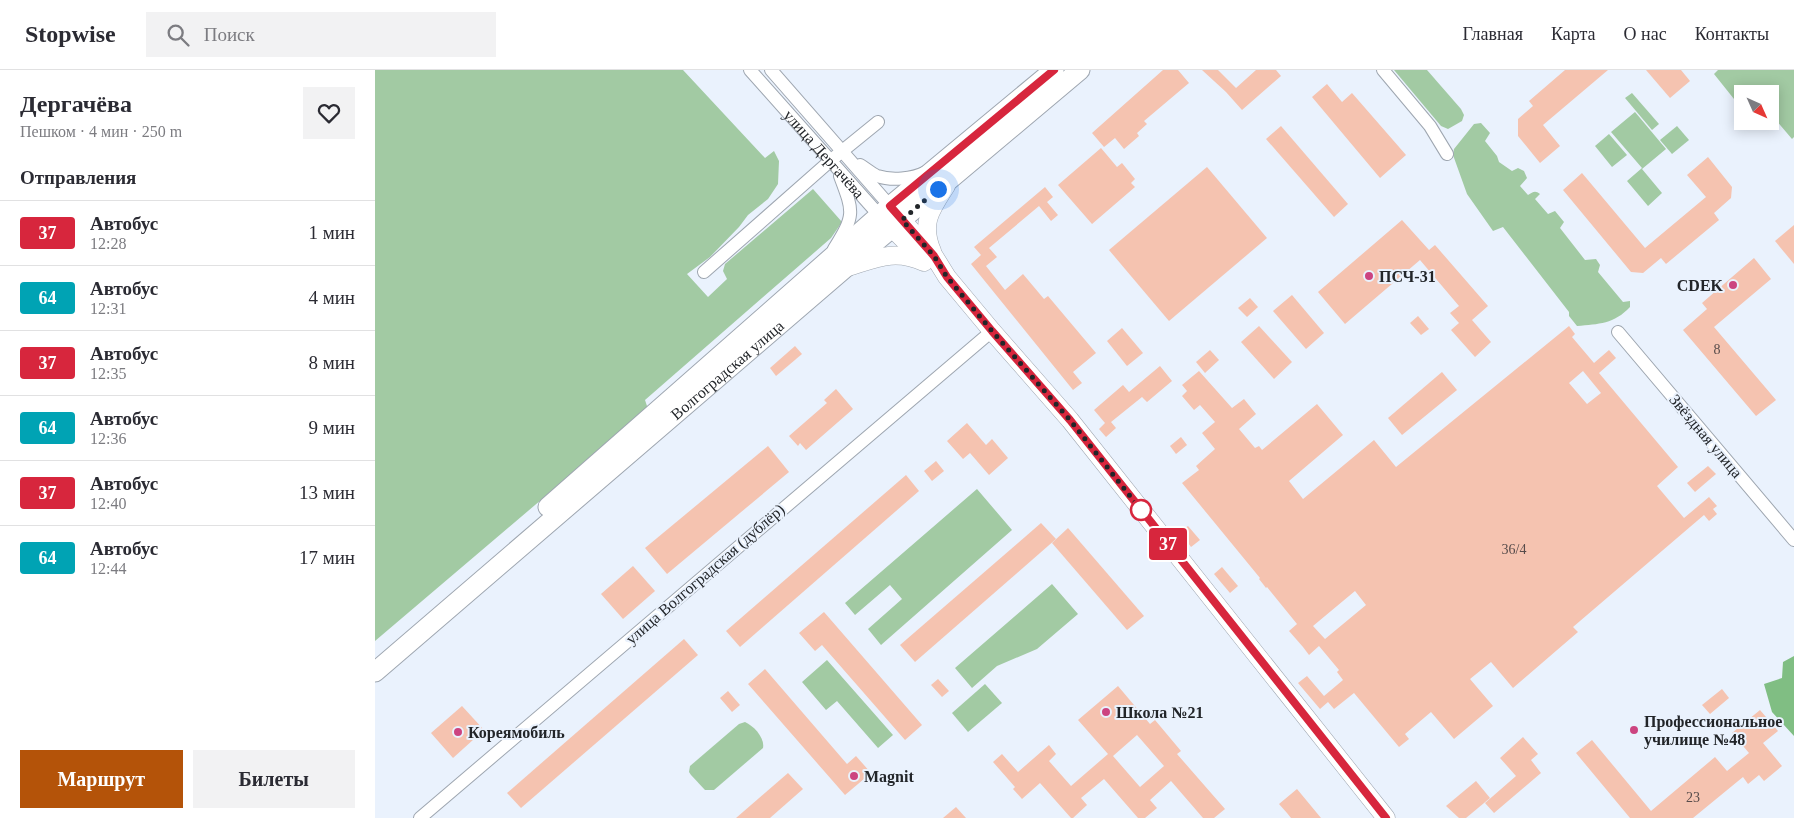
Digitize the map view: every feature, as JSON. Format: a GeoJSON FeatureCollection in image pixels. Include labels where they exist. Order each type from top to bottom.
{"type":"FeatureCollection","features":[{"type":"Feature","properties":{"kind":"main road","name":"Волгоградская улица"},"geometry":{"type":"LineString","coordinates":[[947,171],[1054,70]]}},
{"type":"Feature","properties":{"kind":"main road","name":"Волгоградская улица"},"geometry":{"type":"LineString","coordinates":[[375,658],[824,264],[891,218],[947,171],[1080,70]]}},
{"type":"Feature","properties":{"kind":"main road","name":"Волгоградская улица"},"geometry":{"type":"LineString","coordinates":[[375,672],[848,267],[891,218]]}},
{"type":"Feature","properties":{"kind":"street","name":"улица Дергачёва"},"geometry":{"type":"LineString","coordinates":[[750,70],[834,165],[891,218],[947,277],[1070,420],[1386,818]]}},
{"type":"Feature","properties":{"kind":"street","name":"улица Дергачёва"},"geometry":{"type":"LineString","coordinates":[[771,70],[845,154],[891,218]]}},
{"type":"Feature","properties":{"kind":"street"},"geometry":{"type":"LineString","coordinates":[[1383,70],[1430,126],[1447,154]]}},
{"type":"Feature","properties":{"kind":"street"},"geometry":{"type":"LineString","coordinates":[[705,272],[834,165],[878,122]]}},
{"type":"Feature","properties":{"kind":"street"},"geometry":{"type":"LineString","coordinates":[[845,154],[876,175],[888,178],[913,177],[947,171],[927,221],[926,230],[930,260],[906,255],[894,255],[848,267]]}},
{"type":"Feature","properties":{"kind":"street"},"geometry":{"type":"LineString","coordinates":[[824,264],[846,231],[851,217],[848,197],[834,165]]}},
{"type":"Feature","properties":{"kind":"street","name":"улица Волгоградская (дублёр)"},"geometry":{"type":"LineString","coordinates":[[420,818],[992,331]]}},
{"type":"Feature","properties":{"kind":"street","name":"Звёздная улица"},"geometry":{"type":"LineString","coordinates":[[1618,332],[1794,540]]}},
{"type":"Feature","properties":{"kind":"green space"},"geometry":{"type":"Polygon","coordinates":[[[375,70],[683,70],[765,158],[774,151],[779,161],[778,184],[768,199],[748,215],[710,257],[687,274],[708,297],[727,279],[723,271],[725,264],[813,189],[842,222],[831,238],[645,400],[648,409],[375,641],[375,70]]]}},
{"type":"Feature","properties":{"kind":"green space"},"geometry":{"type":"Polygon","coordinates":[[[1394,70],[1427,70],[1461,109],[1464,115],[1462,121],[1448,129],[1441,126],[1394,70]]]}},
{"type":"Feature","properties":{"kind":"green space"},"geometry":{"type":"Polygon","coordinates":[[[1718,70],[1794,70],[1794,137],[1792,139],[1779,124],[1779,85],[1734,85],[1734,99],[1714,74],[1718,70]]]}},
{"type":"Feature","properties":{"kind":"green space"},"geometry":{"type":"Polygon","coordinates":[[[1632,93],[1659,124],[1652,130],[1625,98],[1632,93]]]}},
{"type":"Feature","properties":{"kind":"green space"},"geometry":{"type":"Polygon","coordinates":[[[1635,112],[1666,149],[1642,169],[1662,193],[1648,206],[1627,181],[1642,168],[1611,132],[1635,112]]]}},
{"type":"Feature","properties":{"kind":"green space"},"geometry":{"type":"Polygon","coordinates":[[[1481,123],[1490,133],[1485,141],[1497,156],[1499,162],[1512,171],[1518,168],[1524,171],[1527,178],[1520,186],[1528,195],[1534,192],[1540,194],[1535,199],[1548,214],[1555,211],[1564,222],[1560,228],[1585,260],[1596,259],[1600,265],[1598,272],[1623,302],[1630,301],[1630,307],[1624,313],[1606,322],[1577,326],[1569,316],[1569,312],[1503,227],[1493,231],[1467,194],[1453,155],[1454,149],[1474,124],[1481,123]]]}},
{"type":"Feature","properties":{"kind":"green space"},"geometry":{"type":"Polygon","coordinates":[[[1677,126],[1689,140],[1672,154],[1660,140],[1677,126]]]}},
{"type":"Feature","properties":{"kind":"green space"},"geometry":{"type":"Polygon","coordinates":[[[1609,134],[1627,155],[1612,167],[1595,146],[1609,134]]]}},
{"type":"Feature","properties":{"kind":"green space"},"geometry":{"type":"Polygon","coordinates":[[[977,489],[1012,530],[881,645],[868,629],[902,599],[890,585],[855,615],[845,603],[977,489]]]}},
{"type":"Feature","properties":{"kind":"green space"},"geometry":{"type":"Polygon","coordinates":[[[1052,584],[1078,614],[1037,649],[997,666],[972,688],[955,668],[1052,584]]]}},
{"type":"Feature","properties":{"kind":"green space"},"geometry":{"type":"Polygon","coordinates":[[[1794,656],[1794,736],[1772,712],[1764,684],[1782,678],[1783,662],[1794,656]]]}},
{"type":"Feature","properties":{"kind":"green space"},"geometry":{"type":"Polygon","coordinates":[[[827,660],[893,735],[878,748],[837,701],[826,710],[802,682],[827,660]]]}},
{"type":"Feature","properties":{"kind":"green space"},"geometry":{"type":"Polygon","coordinates":[[[985,684],[1002,703],[968,732],[952,713],[985,684]]]}},
{"type":"Feature","properties":{"kind":"green space"},"geometry":{"type":"Polygon","coordinates":[[[745,722],[758,733],[762,740],[763,748],[714,790],[705,790],[689,772],[690,766],[739,724],[745,722]]]}},
{"type":"Feature","properties":{"kind":"building"},"geometry":{"type":"Polygon","coordinates":[[[1163,70],[1178,70],[1189,83],[1144,121],[1147,124],[1137,133],[1139,136],[1124,149],[1115,138],[1104,147],[1092,133],[1163,70]]]}},
{"type":"Feature","properties":{"kind":"building"},"geometry":{"type":"Polygon","coordinates":[[[1202,70],[1218,70],[1236,88],[1256,70],[1276,70],[1281,76],[1242,110],[1202,70]]]}},
{"type":"Feature","properties":{"kind":"building"},"geometry":{"type":"Polygon","coordinates":[[[1565,70],[1608,70],[1543,125],[1560,146],[1540,163],[1518,136],[1518,119],[1533,106],[1529,101],[1565,70]]]}},
{"type":"Feature","properties":{"kind":"building"},"geometry":{"type":"Polygon","coordinates":[[[1646,70],[1681,70],[1690,81],[1670,98],[1646,70]]]}},
{"type":"Feature","properties":{"kind":"building"},"geometry":{"type":"Polygon","coordinates":[[[1327,84],[1342,102],[1352,93],[1406,155],[1380,178],[1312,97],[1327,84]]]}},
{"type":"Feature","properties":{"kind":"building"},"geometry":{"type":"Polygon","coordinates":[[[1281,126],[1348,204],[1334,217],[1266,139],[1281,126]]]}},
{"type":"Feature","properties":{"kind":"building"},"geometry":{"type":"Polygon","coordinates":[[[1101,148],[1117,167],[1122,163],[1135,179],[1131,183],[1135,187],[1092,224],[1058,185],[1101,148]]]}},
{"type":"Feature","properties":{"kind":"building"},"geometry":{"type":"Polygon","coordinates":[[[1708,157],[1732,187],[1731,198],[1714,213],[1719,220],[1666,264],[1661,258],[1643,273],[1631,272],[1563,190],[1582,173],[1645,248],[1706,197],[1687,175],[1708,157]]]}},
{"type":"Feature","properties":{"kind":"building"},"geometry":{"type":"Polygon","coordinates":[[[1207,167],[1267,238],[1169,321],[1109,250],[1207,167]]]}},
{"type":"Feature","properties":{"kind":"building"},"geometry":{"type":"Polygon","coordinates":[[[1045,187],[1053,197],[1047,202],[1058,215],[1051,221],[1039,206],[989,248],[997,257],[986,266],[1005,290],[1023,274],[1044,299],[1048,296],[1096,353],[1073,372],[1082,383],[1073,390],[971,264],[981,255],[974,247],[1045,187]]]}},
{"type":"Feature","properties":{"kind":"building","name":"ПСЧ-31"},"geometry":{"type":"Polygon","coordinates":[[[1402,220],[1429,250],[1435,245],[1488,306],[1472,320],[1491,342],[1475,357],[1451,330],[1459,323],[1450,313],[1459,306],[1420,260],[1345,324],[1318,292],[1402,220]]]}},
{"type":"Feature","properties":{"kind":"building"},"geometry":{"type":"Polygon","coordinates":[[[1794,225],[1794,264],[1775,241],[1794,225]]]}},
{"type":"Feature","properties":{"kind":"building"},"geometry":{"type":"Polygon","coordinates":[[[1754,258],[1771,279],[1714,327],[1776,400],[1756,416],[1683,330],[1707,309],[1702,303],[1754,258]]]}},
{"type":"Feature","properties":{"kind":"building"},"geometry":{"type":"Polygon","coordinates":[[[1292,295],[1324,333],[1306,349],[1273,311],[1292,295]]]}},
{"type":"Feature","properties":{"kind":"building"},"geometry":{"type":"Polygon","coordinates":[[[1250,298],[1258,307],[1247,317],[1238,308],[1250,298]]]}},
{"type":"Feature","properties":{"kind":"building"},"geometry":{"type":"Polygon","coordinates":[[[1418,316],[1429,329],[1421,335],[1410,323],[1418,316]]]}},
{"type":"Feature","properties":{"kind":"building"},"geometry":{"type":"Polygon","coordinates":[[[1259,326],[1292,362],[1274,379],[1241,342],[1259,326]]]}},
{"type":"Feature","properties":{"kind":"building"},"geometry":{"type":"Polygon","coordinates":[[[1569,326],[1575,334],[1572,337],[1594,363],[1609,350],[1616,358],[1599,373],[1678,467],[1657,486],[1684,518],[1709,497],[1717,506],[1713,509],[1717,514],[1709,521],[1704,515],[1573,627],[1578,632],[1513,688],[1491,662],[1470,679],[1493,706],[1454,739],[1431,712],[1405,734],[1409,739],[1399,747],[1354,693],[1334,709],[1328,702],[1320,709],[1298,683],[1307,676],[1324,696],[1343,680],[1337,672],[1339,670],[1319,646],[1309,655],[1289,631],[1297,624],[1182,483],[1199,470],[1196,466],[1215,449],[1202,433],[1215,422],[1200,405],[1194,410],[1182,396],[1187,391],[1182,385],[1199,371],[1232,408],[1244,399],[1256,414],[1239,429],[1255,448],[1259,446],[1262,450],[1317,404],[1343,435],[1289,481],[1303,499],[1374,440],[1396,467],[1569,326]],[[1583,371],[1569,383],[1587,404],[1601,393],[1583,371]],[[1355,591],[1313,626],[1325,639],[1366,605],[1355,591]]]}},
{"type":"Feature","properties":{"kind":"building"},"geometry":{"type":"Polygon","coordinates":[[[1122,328],[1143,353],[1127,366],[1107,341],[1122,328]]]}},
{"type":"Feature","properties":{"kind":"building"},"geometry":{"type":"Polygon","coordinates":[[[795,346],[802,354],[776,376],[770,368],[795,346]]]}},
{"type":"Feature","properties":{"kind":"building"},"geometry":{"type":"Polygon","coordinates":[[[1210,350],[1219,360],[1205,373],[1196,362],[1210,350]]]}},
{"type":"Feature","properties":{"kind":"building"},"geometry":{"type":"Polygon","coordinates":[[[1160,366],[1172,381],[1147,402],[1142,397],[1111,422],[1116,428],[1106,437],[1099,429],[1105,423],[1094,410],[1123,385],[1129,392],[1160,366]]]}},
{"type":"Feature","properties":{"kind":"building"},"geometry":{"type":"Polygon","coordinates":[[[1442,372],[1457,390],[1402,435],[1388,418],[1442,372]]]}},
{"type":"Feature","properties":{"kind":"building"},"geometry":{"type":"Polygon","coordinates":[[[836,389],[853,409],[806,450],[800,443],[798,446],[789,436],[827,403],[824,400],[836,389]]]}},
{"type":"Feature","properties":{"kind":"building"},"geometry":{"type":"Polygon","coordinates":[[[967,423],[986,445],[992,439],[1008,458],[989,475],[970,453],[963,459],[947,441],[967,423]]]}},
{"type":"Feature","properties":{"kind":"building"},"geometry":{"type":"Polygon","coordinates":[[[1181,437],[1187,445],[1176,454],[1170,446],[1181,437]]]}},
{"type":"Feature","properties":{"kind":"building"},"geometry":{"type":"Polygon","coordinates":[[[768,446],[789,472],[667,574],[645,548],[768,446]]]}},
{"type":"Feature","properties":{"kind":"building"},"geometry":{"type":"Polygon","coordinates":[[[936,461],[944,471],[932,481],[924,471],[936,461]]]}},
{"type":"Feature","properties":{"kind":"building"},"geometry":{"type":"Polygon","coordinates":[[[1708,466],[1716,474],[1695,492],[1687,483],[1708,466]]]}},
{"type":"Feature","properties":{"kind":"building"},"geometry":{"type":"Polygon","coordinates":[[[906,475],[919,491],[740,647],[726,631],[906,475]]]}},
{"type":"Feature","properties":{"kind":"building"},"geometry":{"type":"Polygon","coordinates":[[[1041,523],[1056,539],[915,662],[900,645],[1041,523]]]}},
{"type":"Feature","properties":{"kind":"building"},"geometry":{"type":"Polygon","coordinates":[[[1188,526],[1200,540],[1191,547],[1180,532],[1188,526]]]}},
{"type":"Feature","properties":{"kind":"building"},"geometry":{"type":"Polygon","coordinates":[[[1068,528],[1144,616],[1127,630],[1052,543],[1068,528]]]}},
{"type":"Feature","properties":{"kind":"building"},"geometry":{"type":"Polygon","coordinates":[[[633,566],[655,591],[623,619],[601,594],[633,566]]]}},
{"type":"Feature","properties":{"kind":"building"},"geometry":{"type":"Polygon","coordinates":[[[1222,567],[1238,586],[1230,593],[1214,574],[1222,567]]]}},
{"type":"Feature","properties":{"kind":"building"},"geometry":{"type":"Polygon","coordinates":[[[824,612],[922,725],[905,740],[822,645],[815,651],[799,633],[824,612]]]}},
{"type":"Feature","properties":{"kind":"building"},"geometry":{"type":"Polygon","coordinates":[[[684,639],[698,655],[521,808],[507,793],[684,639]]]}},
{"type":"Feature","properties":{"kind":"building"},"geometry":{"type":"Polygon","coordinates":[[[765,669],[847,764],[856,756],[871,773],[845,795],[748,684],[765,669]]]}},
{"type":"Feature","properties":{"kind":"building"},"geometry":{"type":"Polygon","coordinates":[[[938,679],[949,691],[942,697],[931,685],[938,679]]]}},
{"type":"Feature","properties":{"kind":"building"},"geometry":{"type":"Polygon","coordinates":[[[1118,686],[1150,724],[1155,720],[1181,751],[1177,754],[1225,809],[1214,818],[1203,818],[1171,781],[1150,800],[1157,808],[1145,818],[1138,818],[1104,779],[1081,798],[1087,805],[1073,818],[1040,783],[1022,799],[1013,789],[1015,787],[993,762],[1002,754],[1018,772],[1049,745],[1056,754],[1049,761],[1071,786],[1108,754],[1078,720],[1118,686]],[[1137,735],[1113,756],[1140,787],[1164,766],[1137,735]]]}},
{"type":"Feature","properties":{"kind":"building"},"geometry":{"type":"Polygon","coordinates":[[[1722,689],[1729,698],[1710,714],[1702,705],[1722,689]]]}},
{"type":"Feature","properties":{"kind":"building"},"geometry":{"type":"Polygon","coordinates":[[[728,691],[740,705],[732,712],[720,698],[728,691]]]}},
{"type":"Feature","properties":{"kind":"building","name":"Кореямобиль"},"geometry":{"type":"Polygon","coordinates":[[[462,706],[484,730],[453,758],[431,733],[462,706]]]}},
{"type":"Feature","properties":{"kind":"building"},"geometry":{"type":"Polygon","coordinates":[[[1760,710],[1778,731],[1763,743],[1782,766],[1764,781],[1759,775],[1748,784],[1743,777],[1693,818],[1630,818],[1576,753],[1592,740],[1651,811],[1715,757],[1727,771],[1749,753],[1732,733],[1760,710]]]}},
{"type":"Feature","properties":{"kind":"building"},"geometry":{"type":"Polygon","coordinates":[[[1523,737],[1538,754],[1531,760],[1541,773],[1494,813],[1485,803],[1516,776],[1500,758],[1523,737]]]}},
{"type":"Feature","properties":{"kind":"building"},"geometry":{"type":"Polygon","coordinates":[[[788,773],[803,789],[770,818],[736,818],[788,773]]]}},
{"type":"Feature","properties":{"kind":"building"},"geometry":{"type":"Polygon","coordinates":[[[1476,781],[1490,798],[1466,818],[1459,818],[1446,806],[1476,781]]]}},
{"type":"Feature","properties":{"kind":"building"},"geometry":{"type":"Polygon","coordinates":[[[1297,789],[1321,818],[1291,818],[1279,804],[1297,789]]]}},
{"type":"Feature","properties":{"kind":"building"},"geometry":{"type":"Polygon","coordinates":[[[956,807],[966,818],[943,818],[956,807]]]}},
{"type":"Feature","properties":{"kind":"bus line","name":"37"},"geometry":{"type":"LineString","coordinates":[[1054,70],[890,206],[934,256],[947,277],[992,331],[1070,420],[1386,818]]}},
{"type":"Feature","properties":{"kind":"place","name":"ПСЧ-31"},"geometry":{"type":"Point","coordinates":[1369,276]}},
{"type":"Feature","properties":{"kind":"place","name":"CDEK"},"geometry":{"type":"Point","coordinates":[1733,285]}},
{"type":"Feature","properties":{"kind":"place","name":"Школа №21"},"geometry":{"type":"Point","coordinates":[1106,712]}},
{"type":"Feature","properties":{"kind":"place","name":"Профессиональное училище №48"},"geometry":{"type":"Point","coordinates":[1634,730]}},
{"type":"Feature","properties":{"kind":"place","name":"Кореямобиль"},"geometry":{"type":"Point","coordinates":[458,732]}},
{"type":"Feature","properties":{"kind":"place","name":"Magnit"},"geometry":{"type":"Point","coordinates":[854,776]}},
{"type":"Feature","properties":{"kind":"route"},"geometry":{"type":"LineString","coordinates":[[938,189],[902,220],[934,256],[947,277],[992,331],[1070,420],[1141,510]]}}]}
